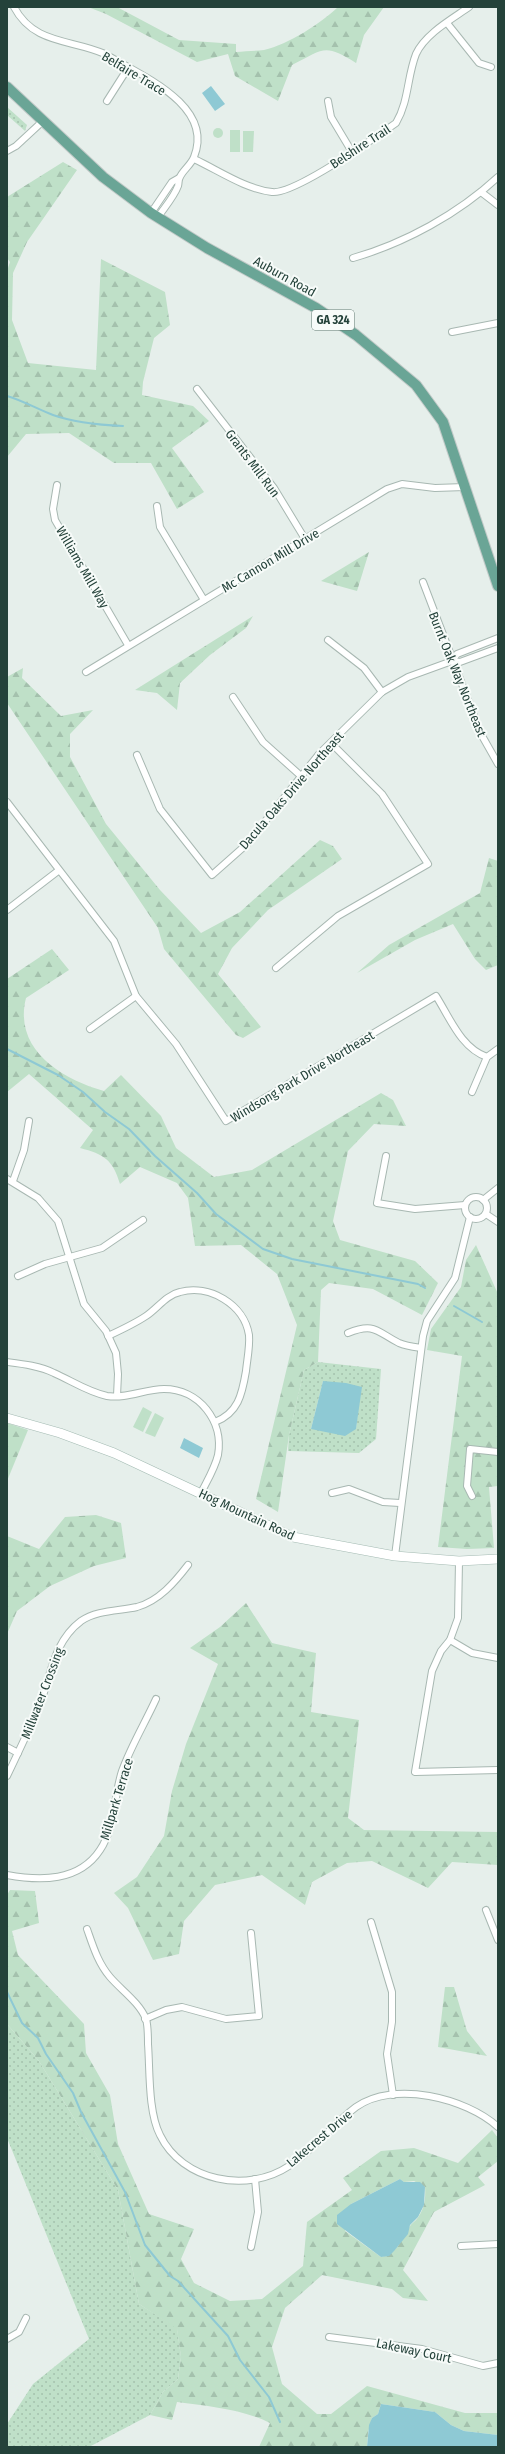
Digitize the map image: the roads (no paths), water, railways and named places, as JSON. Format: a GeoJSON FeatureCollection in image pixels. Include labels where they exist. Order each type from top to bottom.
{"type":"FeatureCollection","features":[{"type":"Feature","properties":{"kind":"main road","name":"Auburn Road"},"geometry":{"type":"LineString","coordinates":[[7,87],[103,177],[155,215],[316,308],[356,335],[410,379],[436,410],[443,422],[498,586]]}},
{"type":"Feature","properties":{"kind":"street","name":"Belfaire Trace"},"geometry":{"type":"LineString","coordinates":[[14,7],[26,24],[42,35],[60,42],[92,48],[128,68],[178,100],[189,111],[195,122],[198,135],[194,158],[180,178],[178,187],[155,215]]}},
{"type":"Feature","properties":{"kind":"street","name":"Belshire Trail"},"geometry":{"type":"LineString","coordinates":[[194,158],[253,187],[273,193],[298,186],[396,123],[404,110],[417,53],[425,41],[469,7]]}},
{"type":"Feature","properties":{"kind":"street"},"geometry":{"type":"LineString","coordinates":[[447,23],[480,63],[491,67]]}},
{"type":"Feature","properties":{"kind":"street"},"geometry":{"type":"LineString","coordinates":[[107,101],[128,68]]}},
{"type":"Feature","properties":{"kind":"street"},"geometry":{"type":"LineString","coordinates":[[328,101],[331,117],[352,152]]}},
{"type":"Feature","properties":{"kind":"street"},"geometry":{"type":"LineString","coordinates":[[7,151],[16,146],[43,121]]}},
{"type":"Feature","properties":{"kind":"street"},"geometry":{"type":"LineString","coordinates":[[353,258],[370,253],[432,224],[481,192],[498,178]]}},
{"type":"Feature","properties":{"kind":"street"},"geometry":{"type":"LineString","coordinates":[[481,192],[498,205]]}},
{"type":"Feature","properties":{"kind":"street"},"geometry":{"type":"LineString","coordinates":[[452,332],[498,323]]}},
{"type":"Feature","properties":{"kind":"street","name":"Grants Mill Run"},"geometry":{"type":"LineString","coordinates":[[197,390],[274,488],[305,539]]}},
{"type":"Feature","properties":{"kind":"street","name":"Mc Cannon Mill Drive"},"geometry":{"type":"LineString","coordinates":[[86,672],[128,645],[387,489],[402,484],[435,488],[465,487]]}},
{"type":"Feature","properties":{"kind":"street","name":"Williams Mill Way"},"geometry":{"type":"LineString","coordinates":[[57,485],[53,509],[55,520],[128,645]]}},
{"type":"Feature","properties":{"kind":"street"},"geometry":{"type":"LineString","coordinates":[[157,506],[160,527],[204,600]]}},
{"type":"Feature","properties":{"kind":"street","name":"Burnt Oak Way Northeast"},"geometry":{"type":"LineString","coordinates":[[423,582],[481,734],[498,764]]}},
{"type":"Feature","properties":{"kind":"street","name":"Dacula Oaks Drive Northeast"},"geometry":{"type":"LineString","coordinates":[[452,661],[456,654],[498,638]]}},
{"type":"Feature","properties":{"kind":"street"},"geometry":{"type":"LineString","coordinates":[[328,640],[364,668],[382,692]]}},
{"type":"Feature","properties":{"kind":"street","name":"Dacula Oaks Drive Northeast"},"geometry":{"type":"LineString","coordinates":[[137,755],[160,809],[212,875],[247,844],[301,776],[331,742],[382,692],[408,677],[452,661],[460,662],[498,648]]}},
{"type":"Feature","properties":{"kind":"street"},"geometry":{"type":"LineString","coordinates":[[233,697],[263,742],[301,776]]}},
{"type":"Feature","properties":{"kind":"street"},"geometry":{"type":"LineString","coordinates":[[276,968],[338,916],[428,864],[382,794],[331,742]]}},
{"type":"Feature","properties":{"kind":"street","name":"Windsong Park Drive Northeast"},"geometry":{"type":"LineString","coordinates":[[7,802],[114,941],[136,996],[176,1044],[226,1122],[436,996],[468,1047],[476,1053],[487,1057]]}},
{"type":"Feature","properties":{"kind":"street"},"geometry":{"type":"LineString","coordinates":[[7,910],[58,870]]}},
{"type":"Feature","properties":{"kind":"street"},"geometry":{"type":"LineString","coordinates":[[90,1029],[136,996]]}},
{"type":"Feature","properties":{"kind":"street"},"geometry":{"type":"LineString","coordinates":[[472,1092],[487,1057],[498,1049]]}},
{"type":"Feature","properties":{"kind":"street"},"geometry":{"type":"LineString","coordinates":[[29,1121],[24,1150],[10,1180],[48,1207],[58,1221],[84,1304],[108,1336],[118,1361],[117,1396]]}},
{"type":"Feature","properties":{"kind":"street"},"geometry":{"type":"LineString","coordinates":[[386,1156],[377,1203],[415,1209],[466,1205]]}},
{"type":"Feature","properties":{"kind":"street"},"geometry":{"type":"LineString","coordinates":[[483,1200],[498,1188]]}},
{"type":"Feature","properties":{"kind":"street"},"geometry":{"type":"LineString","coordinates":[[478,1197],[483,1200],[488,1208],[486,1214],[479,1219],[470,1217],[465,1211],[466,1205],[471,1198],[478,1197]]}},
{"type":"Feature","properties":{"kind":"street"},"geometry":{"type":"LineString","coordinates":[[486,1214],[498,1222]]}},
{"type":"Feature","properties":{"kind":"street"},"geometry":{"type":"LineString","coordinates":[[395,1556],[400,1503],[421,1348],[427,1321],[455,1278],[470,1217]]}},
{"type":"Feature","properties":{"kind":"street"},"geometry":{"type":"LineString","coordinates":[[18,1276],[45,1264],[102,1248],[143,1220]]}},
{"type":"Feature","properties":{"kind":"street"},"geometry":{"type":"LineString","coordinates":[[108,1336],[147,1316],[164,1301],[179,1292],[205,1291],[216,1294],[234,1307],[242,1317],[249,1334],[250,1343],[243,1388],[238,1405],[226,1418],[215,1422]]}},
{"type":"Feature","properties":{"kind":"street"},"geometry":{"type":"LineString","coordinates":[[348,1333],[363,1327],[380,1331],[400,1344],[421,1348]]}},
{"type":"Feature","properties":{"kind":"street"},"geometry":{"type":"LineString","coordinates":[[7,1362],[39,1368],[94,1392],[125,1396],[150,1390],[174,1389],[195,1398],[204,1406],[215,1422],[219,1437],[218,1457],[200,1494]]}},
{"type":"Feature","properties":{"kind":"street","name":"Hog Mountain Road"},"geometry":{"type":"LineString","coordinates":[[7,1418],[60,1433],[114,1453],[293,1537],[395,1556],[459,1561],[498,1559]]}},
{"type":"Feature","properties":{"kind":"street"},"geometry":{"type":"LineString","coordinates":[[472,1496],[467,1486],[470,1449],[498,1452]]}},
{"type":"Feature","properties":{"kind":"street"},"geometry":{"type":"LineString","coordinates":[[332,1493],[349,1489],[383,1502],[400,1503]]}},
{"type":"Feature","properties":{"kind":"street"},"geometry":{"type":"LineString","coordinates":[[459,1561],[458,1618],[450,1640],[441,1651],[432,1671],[415,1772],[498,1770]]}},
{"type":"Feature","properties":{"kind":"street","name":"Millwater Crossing"},"geometry":{"type":"LineString","coordinates":[[7,1776],[40,1705],[61,1642],[71,1630],[83,1620],[102,1613],[139,1606],[151,1601],[170,1587],[188,1565]]}},
{"type":"Feature","properties":{"kind":"street"},"geometry":{"type":"LineString","coordinates":[[450,1640],[472,1653],[498,1658]]}},
{"type":"Feature","properties":{"kind":"street","name":"Millpark Terrace"},"geometry":{"type":"LineString","coordinates":[[7,1875],[31,1879],[49,1879],[67,1875],[91,1861],[101,1849],[122,1771],[156,1699]]}},
{"type":"Feature","properties":{"kind":"street"},"geometry":{"type":"LineString","coordinates":[[7,1747],[18,1753]]}},
{"type":"Feature","properties":{"kind":"street"},"geometry":{"type":"LineString","coordinates":[[486,1910],[498,1940]]}},
{"type":"Feature","properties":{"kind":"street"},"geometry":{"type":"LineString","coordinates":[[371,1922],[392,1992],[392,2022],[387,2054],[393,2095]]}},
{"type":"Feature","properties":{"kind":"street","name":"Lakecrest Drive"},"geometry":{"type":"LineString","coordinates":[[87,1929],[98,1958],[105,1970],[136,2004],[146,2019],[154,2113],[159,2134],[167,2148],[187,2168],[208,2177],[230,2180],[255,2179],[288,2166],[358,2106],[393,2095],[419,2094],[438,2098],[479,2114],[498,2127]]}},
{"type":"Feature","properties":{"kind":"street"},"geometry":{"type":"LineString","coordinates":[[146,2019],[166,2010],[182,2006],[226,2018],[259,2016],[251,1933]]}},
{"type":"Feature","properties":{"kind":"street"},"geometry":{"type":"LineString","coordinates":[[251,2247],[258,2212],[255,2179]]}},
{"type":"Feature","properties":{"kind":"street"},"geometry":{"type":"LineString","coordinates":[[461,2246],[498,2244]]}},
{"type":"Feature","properties":{"kind":"street"},"geometry":{"type":"LineString","coordinates":[[7,2339],[19,2332],[26,2318]]}},
{"type":"Feature","properties":{"kind":"street","name":"Lakeway Court"},"geometry":{"type":"LineString","coordinates":[[329,2337],[422,2349],[483,2366],[498,2364]]}},
{"type":"Feature","properties":{"kind":"water"},"geometry":{"type":"Polygon","coordinates":[[[211,86],[225,104],[215,111],[202,93],[211,86]]]}},
{"type":"Feature","properties":{"kind":"water"},"geometry":{"type":"Polygon","coordinates":[[[323,1381],[346,1383],[362,1387],[356,1429],[345,1436],[311,1429],[323,1381]]]}},
{"type":"Feature","properties":{"kind":"water"},"geometry":{"type":"Polygon","coordinates":[[[184,1438],[203,1448],[199,1458],[180,1448],[184,1438]]]}},
{"type":"Feature","properties":{"kind":"water"},"geometry":{"type":"Polygon","coordinates":[[[400,2179],[404,2182],[420,2182],[425,2187],[424,2205],[418,2217],[410,2225],[408,2234],[394,2251],[389,2256],[381,2257],[337,2224],[337,2215],[351,2204],[400,2179]]]}},
{"type":"Feature","properties":{"kind":"water"},"geometry":{"type":"Polygon","coordinates":[[[381,2404],[435,2412],[451,2425],[464,2431],[498,2435],[498,2447],[367,2447],[369,2425],[372,2418],[378,2414],[381,2404]]]}},
{"type":"Feature","properties":{"kind":"waterway"},"geometry":{"type":"LineString","coordinates":[[7,396],[61,418],[88,423],[123,426]]}},
{"type":"Feature","properties":{"kind":"waterway"},"geometry":{"type":"LineString","coordinates":[[7,1049],[58,1075],[83,1092],[105,1112],[129,1129],[155,1156],[197,1193],[216,1214],[263,1249],[292,1259],[418,1284],[425,1288]]}},
{"type":"Feature","properties":{"kind":"waterway"},"geometry":{"type":"LineString","coordinates":[[454,1306],[482,1322]]}},
{"type":"Feature","properties":{"kind":"waterway"},"geometry":{"type":"LineString","coordinates":[[7,1992],[22,2023],[38,2038],[46,2054],[73,2093],[81,2112],[125,2192],[145,2245],[170,2276],[178,2281],[228,2336],[240,2360],[269,2397],[280,2422]]}}]}
